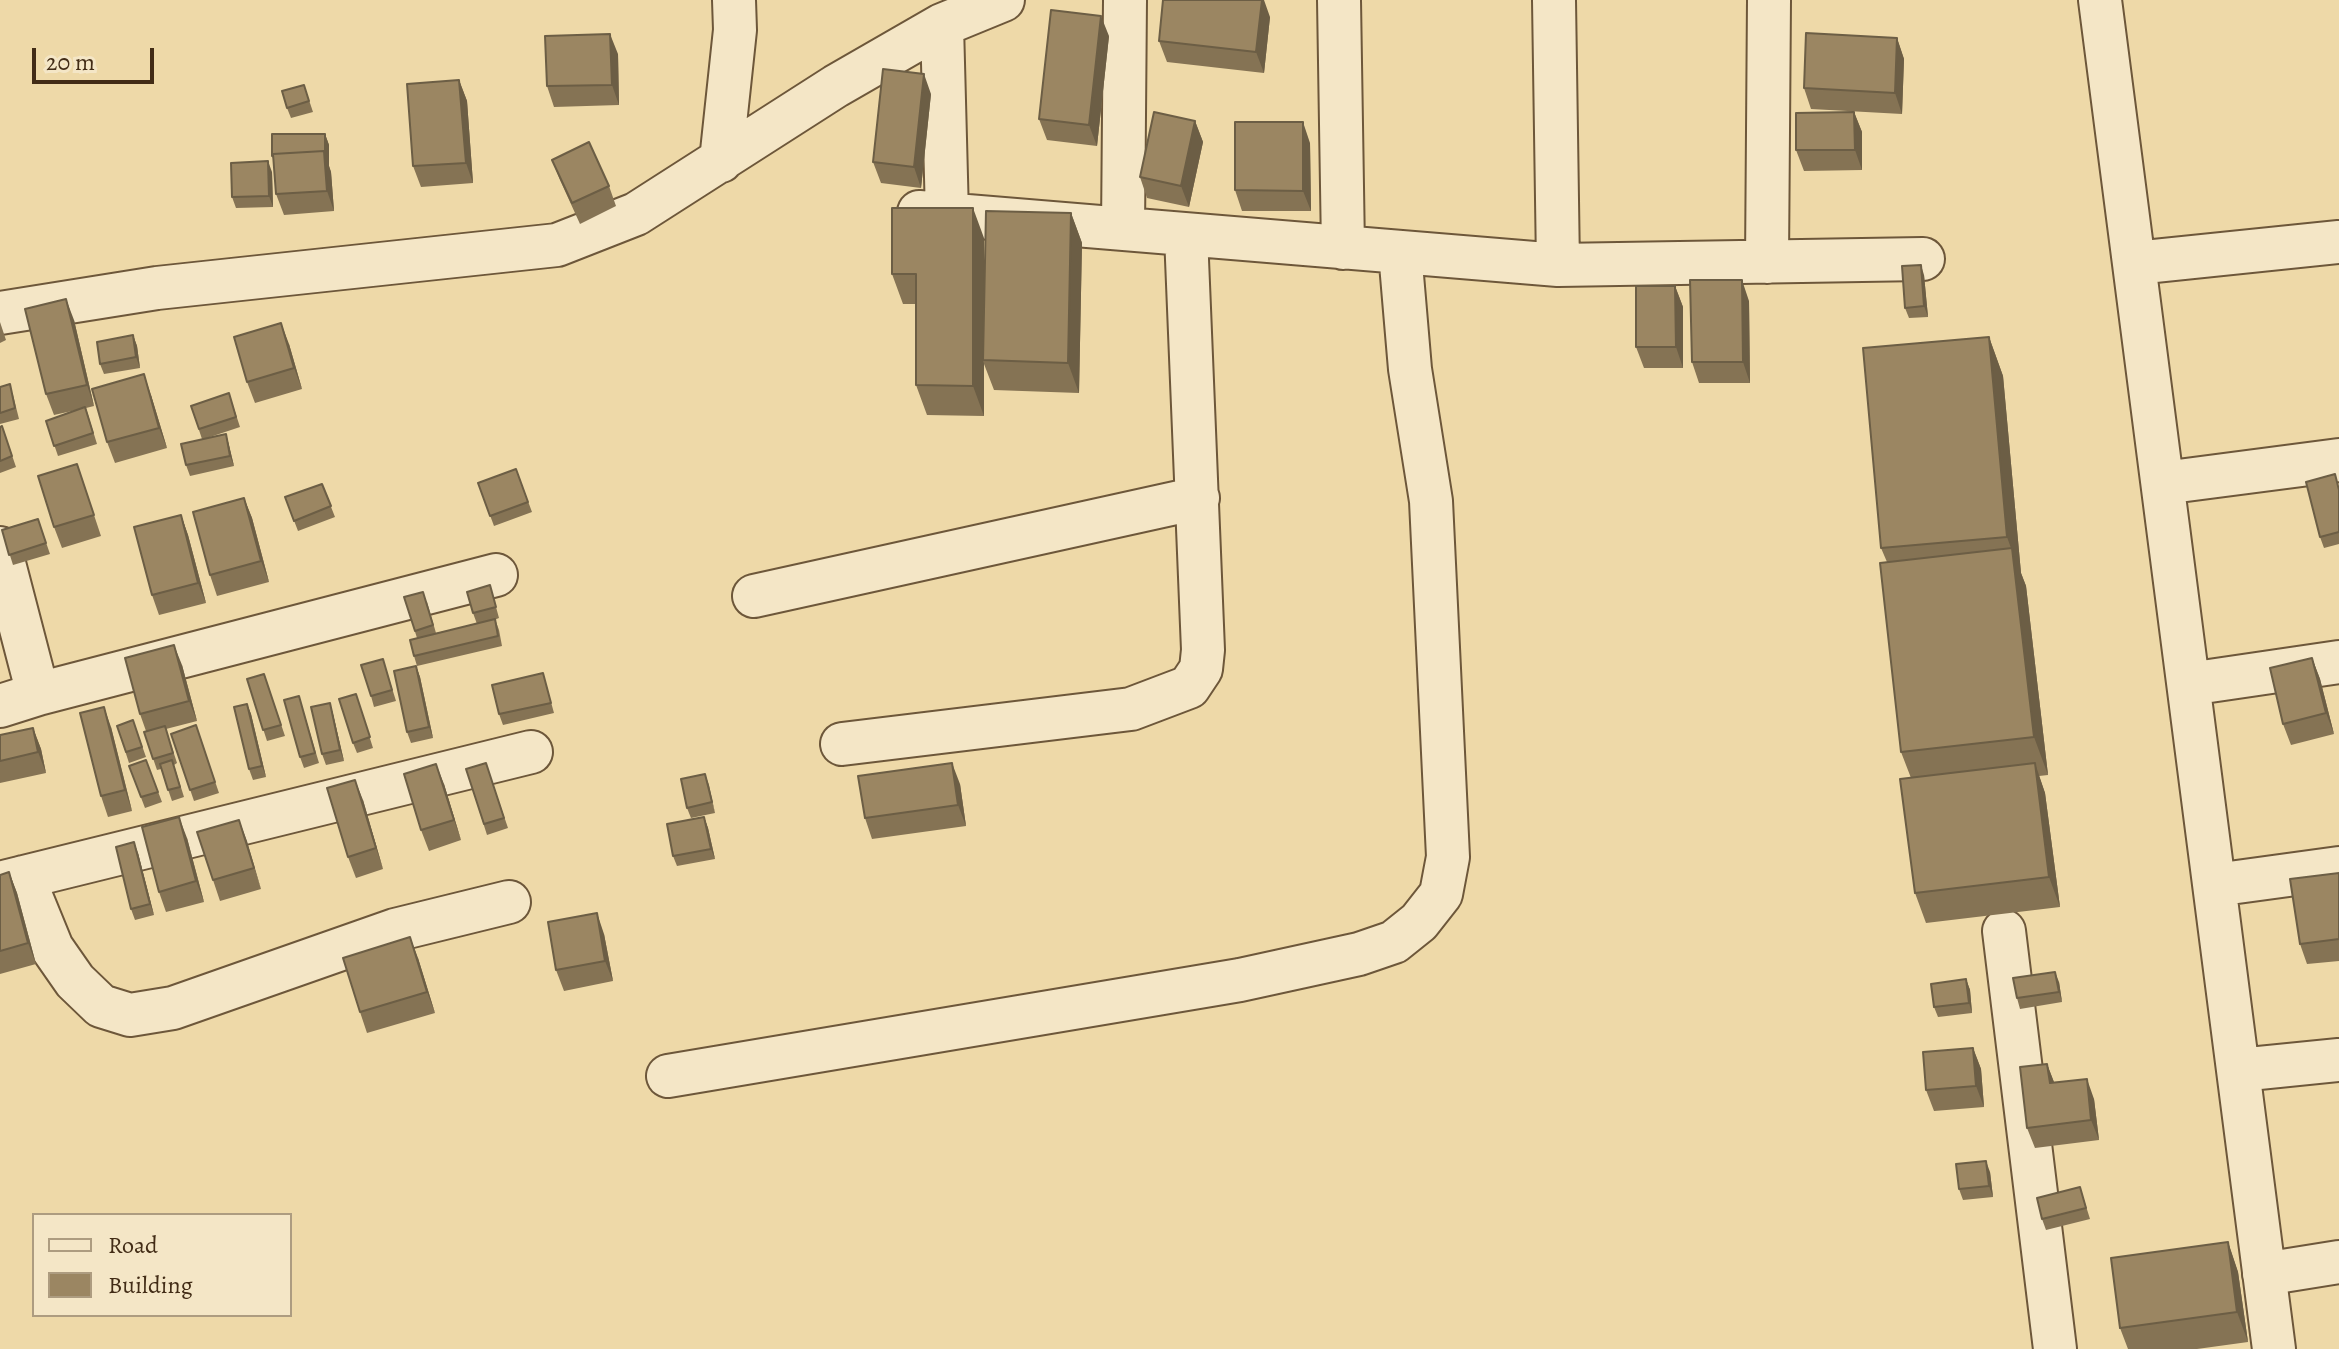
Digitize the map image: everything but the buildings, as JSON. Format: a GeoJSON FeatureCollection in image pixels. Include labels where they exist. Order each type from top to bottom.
{"type":"FeatureCollection","features":[{"type":"Feature","properties":{"kind":"street"},"geometry":{"type":"LineString","coordinates":[[721,161],[735,30],[734,0]]}},
{"type":"Feature","properties":{"kind":"street"},"geometry":{"type":"LineString","coordinates":[[0,313],[157,288],[557,245],[636,214],[836,86],[942,25],[1003,0]]}},
{"type":"Feature","properties":{"kind":"street"},"geometry":{"type":"LineString","coordinates":[[1123,229],[1125,0]]}},
{"type":"Feature","properties":{"kind":"street"},"geometry":{"type":"LineString","coordinates":[[1339,0],[1343,248]]}},
{"type":"Feature","properties":{"kind":"street"},"geometry":{"type":"LineString","coordinates":[[1554,0],[1558,265]]}},
{"type":"Feature","properties":{"kind":"street"},"geometry":{"type":"LineString","coordinates":[[1767,262],[1769,0]]}},
{"type":"Feature","properties":{"kind":"street"},"geometry":{"type":"LineString","coordinates":[[2100,0],[2274,1349]]}},
{"type":"Feature","properties":{"kind":"street"},"geometry":{"type":"LineString","coordinates":[[942,25],[947,215]]}},
{"type":"Feature","properties":{"kind":"street"},"geometry":{"type":"LineString","coordinates":[[901,210],[1558,265],[1923,259]]}},
{"type":"Feature","properties":{"kind":"street"},"geometry":{"type":"LineString","coordinates":[[842,744],[1131,709],[1189,687],[1201,669],[1203,650],[1186,235]]}},
{"type":"Feature","properties":{"kind":"street"},"geometry":{"type":"LineString","coordinates":[[2135,263],[2339,242]]}},
{"type":"Feature","properties":{"kind":"street"},"geometry":{"type":"LineString","coordinates":[[668,1076],[1240,980],[1359,954],[1394,942],[1419,922],[1441,894],[1448,857],[1431,501],[1410,369],[1400,252]]}},
{"type":"Feature","properties":{"kind":"street"},"geometry":{"type":"LineString","coordinates":[[2163,483],[2339,460]]}},
{"type":"Feature","properties":{"kind":"street"},"geometry":{"type":"LineString","coordinates":[[754,596],[1198,498]]}},
{"type":"Feature","properties":{"kind":"street"},"geometry":{"type":"LineString","coordinates":[[0,548],[19,700],[496,575]]}},
{"type":"Feature","properties":{"kind":"street"},"geometry":{"type":"LineString","coordinates":[[2189,684],[2339,662]]}},
{"type":"Feature","properties":{"kind":"street"},"geometry":{"type":"LineString","coordinates":[[509,902],[395,930],[173,1008],[130,1015],[101,1006],[75,981],[11,880],[531,752]]}},
{"type":"Feature","properties":{"kind":"street"},"geometry":{"type":"LineString","coordinates":[[2215,885],[2339,868]]}},
{"type":"Feature","properties":{"kind":"street"},"geometry":{"type":"LineString","coordinates":[[2004,931],[2055,1349]]}},
{"type":"Feature","properties":{"kind":"street"},"geometry":{"type":"LineString","coordinates":[[2239,1070],[2339,1060]]}},
{"type":"Feature","properties":{"kind":"street"},"geometry":{"type":"LineString","coordinates":[[2264,1274],[2339,1262]]}}]}
